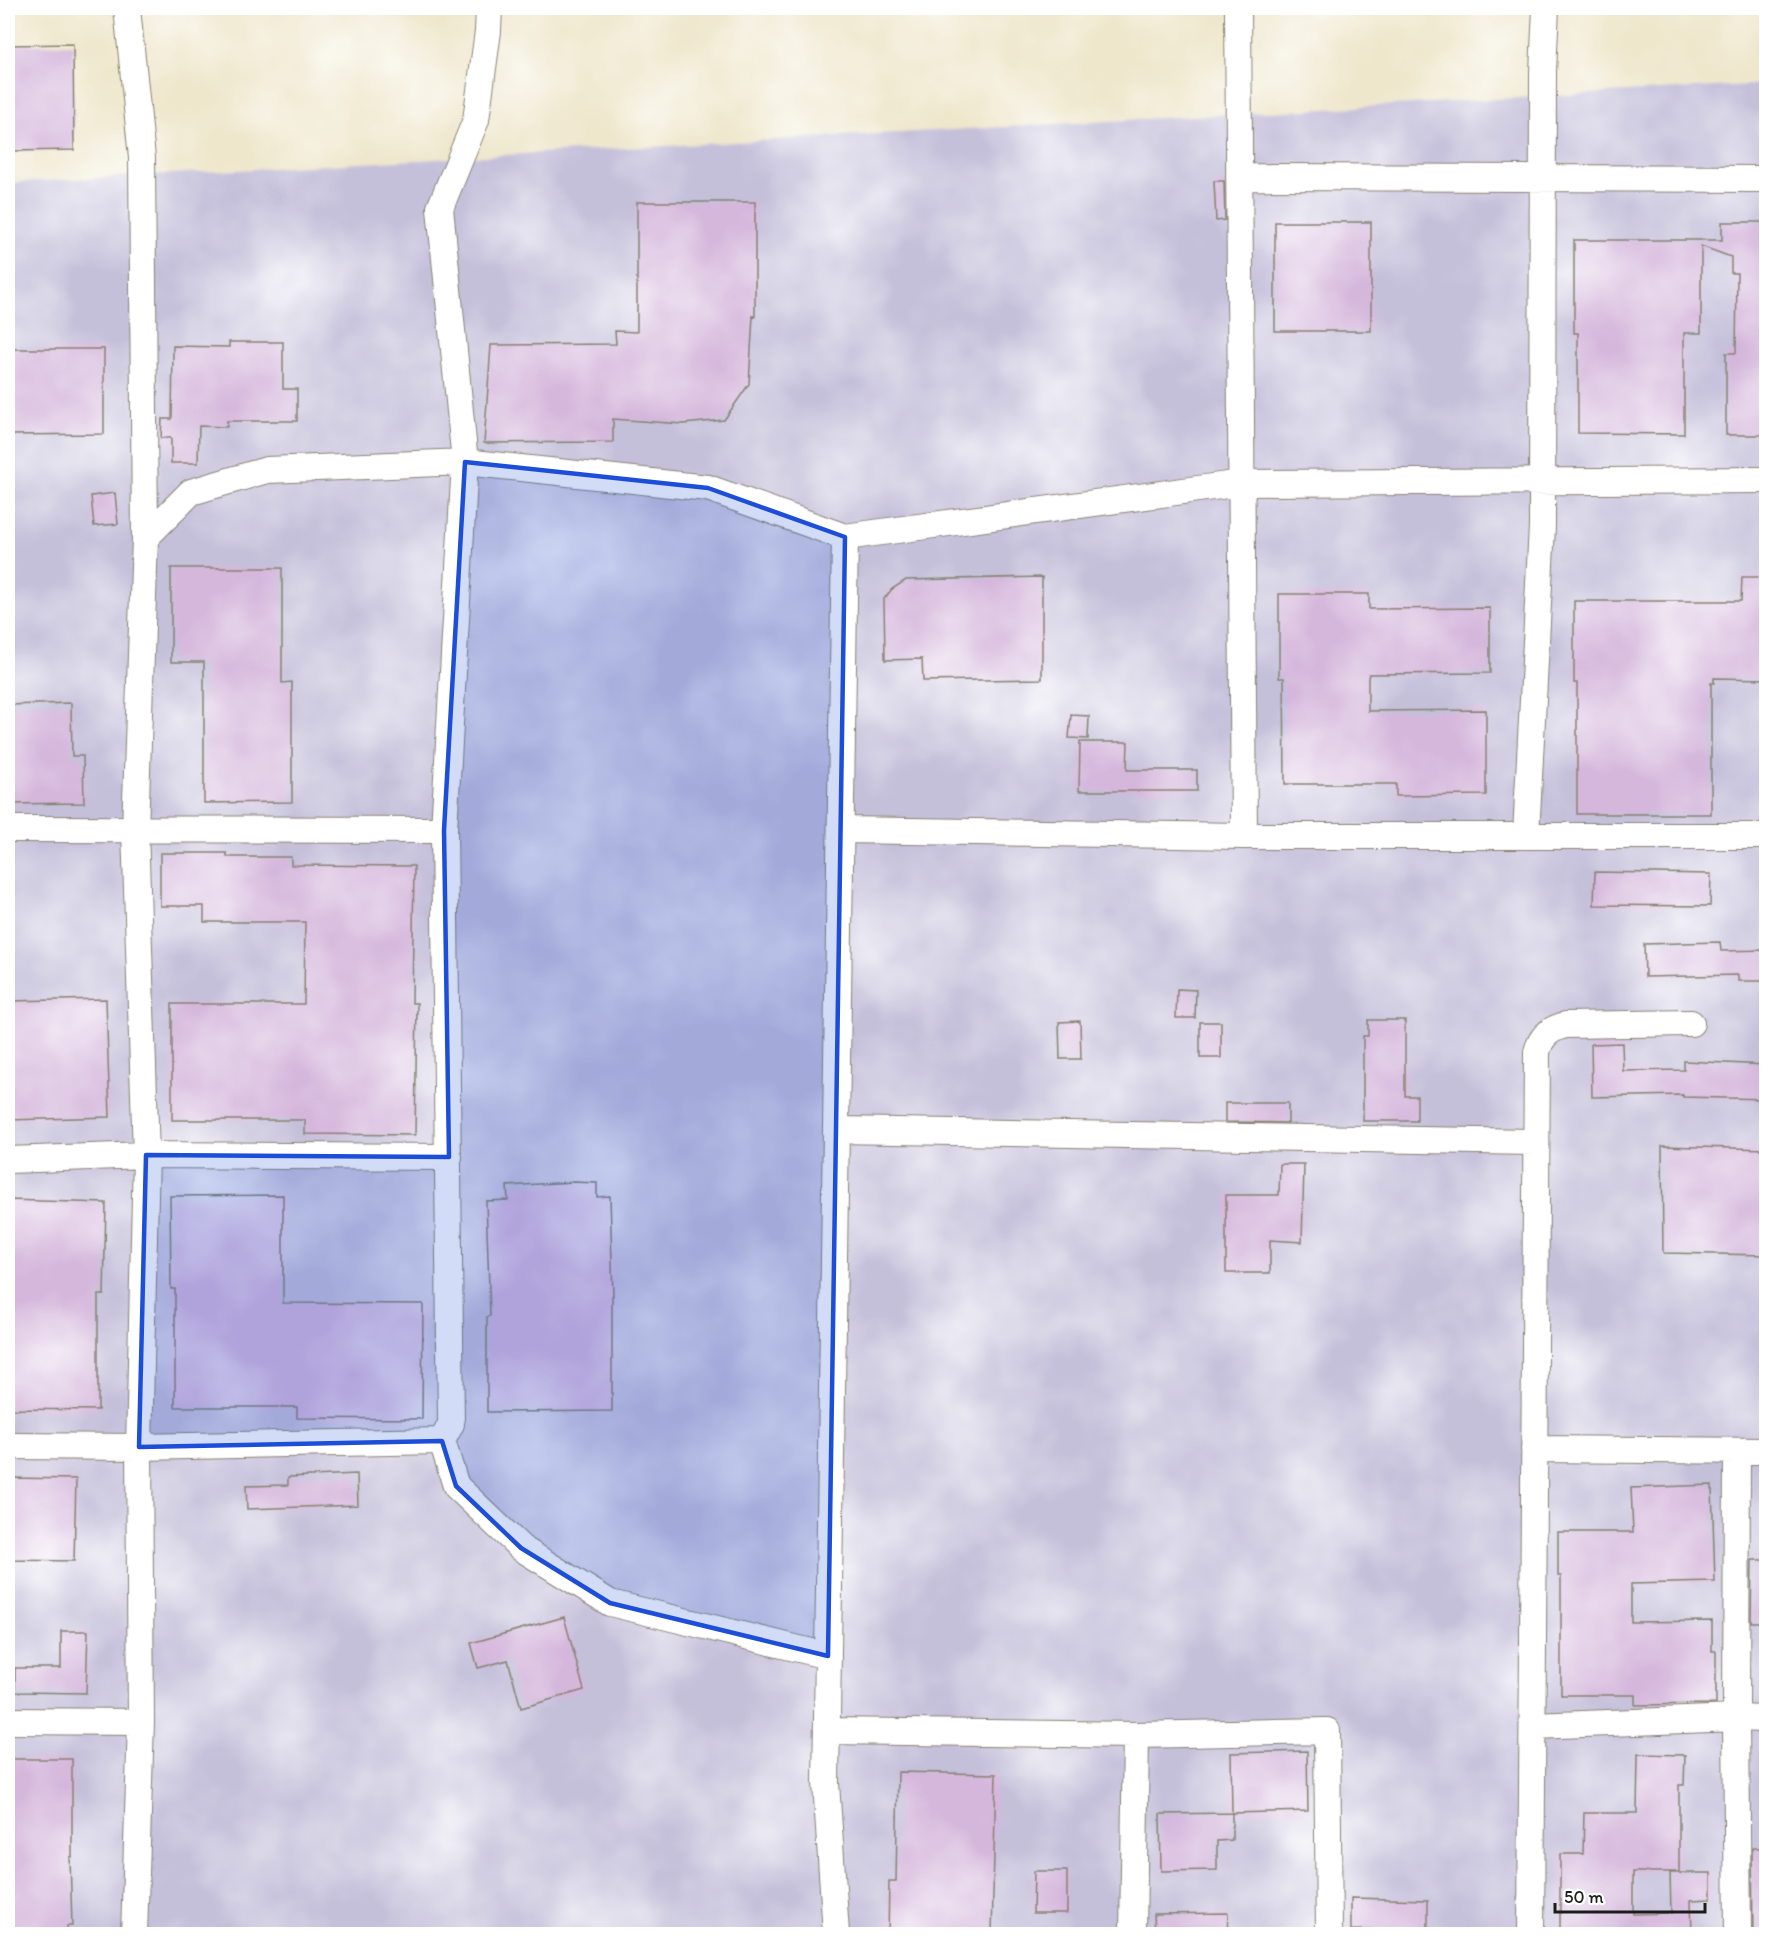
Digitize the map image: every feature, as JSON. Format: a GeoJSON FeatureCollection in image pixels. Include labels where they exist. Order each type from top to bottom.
{"type":"FeatureCollection","features":[{"type":"Feature","properties":{"kind":"street"},"geometry":{"type":"LineString","coordinates":[[127,8],[142,158],[145,538],[135,830],[146,1155],[139,1448],[141,1722],[134,1935]]}},
{"type":"Feature","properties":{"kind":"street"},"geometry":{"type":"LineString","coordinates":[[489,8],[476,120],[440,208],[465,462],[444,830],[451,1424],[442,1442],[456,1486],[521,1548],[610,1603],[828,1656]]}},
{"type":"Feature","properties":{"kind":"street"},"geometry":{"type":"LineString","coordinates":[[1238,8],[1244,836]]}},
{"type":"Feature","properties":{"kind":"street"},"geometry":{"type":"LineString","coordinates":[[1526,835],[1542,526],[1543,72],[1546,8]]}},
{"type":"Feature","properties":{"kind":"street"},"geometry":{"type":"LineString","coordinates":[[1239,177],[1767,179]]}},
{"type":"Feature","properties":{"kind":"street"},"geometry":{"type":"LineString","coordinates":[[145,538],[191,492],[267,470],[465,462],[708,488],[845,537],[1242,483],[1767,480]]}},
{"type":"Feature","properties":{"kind":"street"},"geometry":{"type":"LineString","coordinates":[[836,1935],[826,1784],[845,537]]}},
{"type":"Feature","properties":{"kind":"street"},"geometry":{"type":"LineString","coordinates":[[8,830],[444,830]]}},
{"type":"Feature","properties":{"kind":"street"},"geometry":{"type":"LineString","coordinates":[[842,830],[1244,836],[1767,836]]}},
{"type":"Feature","properties":{"kind":"street"},"geometry":{"type":"LineString","coordinates":[[1531,1935],[1537,1052],[1542,1040],[1552,1029],[1566,1024],[1691,1023]]}},
{"type":"Feature","properties":{"kind":"street"},"geometry":{"type":"LineString","coordinates":[[837,1130],[1536,1142]]}},
{"type":"Feature","properties":{"kind":"street"},"geometry":{"type":"LineString","coordinates":[[8,1160],[146,1155],[449,1157]]}},
{"type":"Feature","properties":{"kind":"street"},"geometry":{"type":"LineString","coordinates":[[8,1446],[139,1448],[442,1442]]}},
{"type":"Feature","properties":{"kind":"street"},"geometry":{"type":"LineString","coordinates":[[1534,1449],[1767,1451]]}},
{"type":"Feature","properties":{"kind":"street"},"geometry":{"type":"LineString","coordinates":[[1737,1450],[1738,1935]]}},
{"type":"Feature","properties":{"kind":"street"},"geometry":{"type":"LineString","coordinates":[[1533,1726],[1736,1718],[1767,1719]]}},
{"type":"Feature","properties":{"kind":"street"},"geometry":{"type":"LineString","coordinates":[[8,1721],[141,1722]]}},
{"type":"Feature","properties":{"kind":"street"},"geometry":{"type":"LineString","coordinates":[[827,1731],[1136,1735],[1327,1731],[1329,1935]]}},
{"type":"Feature","properties":{"kind":"street"},"geometry":{"type":"LineString","coordinates":[[1133,1935],[1136,1735]]}},
{"type":"Feature","properties":{"kind":"highlighted area"},"geometry":{"type":"Polygon","coordinates":[[[465,462],[708,488],[845,537],[828,1656],[610,1603],[521,1548],[456,1486],[442,1441],[139,1447],[146,1155],[449,1157],[444,830],[465,462]]]}},
{"type":"Feature","properties":{"kind":"shaded area"},"geometry":{"type":"Polygon","coordinates":[[[1766,84],[1766,1934],[8,1934],[8,183],[1766,84]]]}},
{"type":"Feature","properties":{"kind":"building"},"geometry":{"type":"Polygon","coordinates":[[[73,44],[74,150],[8,151],[8,45],[73,44]]]}},
{"type":"Feature","properties":{"kind":"building"},"geometry":{"type":"Polygon","coordinates":[[[1214,181],[1224,181],[1225,220],[1216,221],[1214,181]]]}},
{"type":"Feature","properties":{"kind":"building"},"geometry":{"type":"Polygon","coordinates":[[[637,202],[755,202],[755,317],[753,316],[749,384],[724,420],[683,424],[613,419],[613,442],[484,443],[491,345],[616,344],[615,331],[637,332],[637,202]]]}},
{"type":"Feature","properties":{"kind":"building"},"geometry":{"type":"Polygon","coordinates":[[[1275,222],[1371,222],[1371,331],[1275,331],[1275,222]]]}},
{"type":"Feature","properties":{"kind":"building"},"geometry":{"type":"Polygon","coordinates":[[[1722,222],[1767,222],[1767,435],[1726,435],[1726,353],[1736,353],[1737,273],[1731,273],[1731,257],[1701,246],[1701,333],[1684,333],[1684,434],[1578,433],[1578,333],[1574,333],[1574,240],[1722,240],[1722,222]]]}},
{"type":"Feature","properties":{"kind":"building"},"geometry":{"type":"Polygon","coordinates":[[[229,342],[283,342],[283,389],[297,389],[297,421],[227,421],[227,427],[199,426],[198,463],[171,463],[171,438],[161,438],[162,419],[172,419],[173,346],[229,347],[229,342]]]}},
{"type":"Feature","properties":{"kind":"building"},"geometry":{"type":"Polygon","coordinates":[[[8,349],[104,349],[104,434],[8,435],[8,349]]]}},
{"type":"Feature","properties":{"kind":"building"},"geometry":{"type":"Polygon","coordinates":[[[115,493],[118,524],[94,526],[91,496],[115,493]]]}},
{"type":"Feature","properties":{"kind":"building"},"geometry":{"type":"Polygon","coordinates":[[[171,568],[282,568],[282,683],[292,682],[292,802],[204,803],[204,662],[171,662],[171,568]]]}},
{"type":"Feature","properties":{"kind":"building"},"geometry":{"type":"Polygon","coordinates":[[[1042,577],[1042,679],[923,681],[922,659],[885,660],[884,599],[892,589],[906,580],[1042,577]]]}},
{"type":"Feature","properties":{"kind":"building"},"geometry":{"type":"Polygon","coordinates":[[[1742,577],[1767,577],[1767,679],[1714,678],[1714,683],[1711,683],[1711,814],[1577,814],[1577,683],[1574,683],[1574,601],[1741,601],[1742,577]]]}},
{"type":"Feature","properties":{"kind":"building"},"geometry":{"type":"Polygon","coordinates":[[[1279,594],[1369,594],[1369,609],[1490,608],[1490,673],[1369,674],[1368,678],[1368,711],[1486,710],[1486,795],[1396,796],[1396,784],[1285,784],[1284,678],[1279,678],[1279,594]]]}},
{"type":"Feature","properties":{"kind":"building"},"geometry":{"type":"Polygon","coordinates":[[[71,703],[72,756],[83,756],[84,803],[8,804],[8,705],[71,703]]]}},
{"type":"Feature","properties":{"kind":"building"},"geometry":{"type":"Polygon","coordinates":[[[1071,715],[1089,716],[1088,739],[1069,738],[1071,715]]]}},
{"type":"Feature","properties":{"kind":"building"},"geometry":{"type":"Polygon","coordinates":[[[1080,742],[1128,742],[1127,770],[1197,770],[1197,791],[1079,791],[1080,742]]]}},
{"type":"Feature","properties":{"kind":"building"},"geometry":{"type":"Polygon","coordinates":[[[160,853],[227,853],[227,857],[291,857],[291,865],[414,866],[412,1003],[417,1003],[415,1135],[305,1134],[305,1120],[172,1120],[172,1004],[304,1004],[305,922],[204,922],[204,906],[160,906],[160,853]]]}},
{"type":"Feature","properties":{"kind":"building"},"geometry":{"type":"Polygon","coordinates":[[[1595,872],[1711,874],[1710,906],[1594,905],[1595,872]]]}},
{"type":"Feature","properties":{"kind":"building"},"geometry":{"type":"Polygon","coordinates":[[[1720,942],[1721,951],[1767,950],[1767,981],[1738,981],[1738,975],[1645,977],[1644,944],[1720,942]]]}},
{"type":"Feature","properties":{"kind":"building"},"geometry":{"type":"Polygon","coordinates":[[[1177,989],[1196,990],[1195,1018],[1176,1018],[1177,989]]]}},
{"type":"Feature","properties":{"kind":"building"},"geometry":{"type":"Polygon","coordinates":[[[106,999],[110,1117],[8,1120],[8,1001],[106,999]]]}},
{"type":"Feature","properties":{"kind":"building"},"geometry":{"type":"Polygon","coordinates":[[[1368,1020],[1405,1020],[1405,1096],[1417,1096],[1417,1121],[1363,1121],[1363,1036],[1368,1036],[1368,1020]]]}},
{"type":"Feature","properties":{"kind":"building"},"geometry":{"type":"Polygon","coordinates":[[[1080,1021],[1081,1059],[1060,1059],[1059,1022],[1080,1021]]]}},
{"type":"Feature","properties":{"kind":"building"},"geometry":{"type":"Polygon","coordinates":[[[1200,1022],[1221,1022],[1221,1058],[1200,1058],[1200,1022]]]}},
{"type":"Feature","properties":{"kind":"building"},"geometry":{"type":"Polygon","coordinates":[[[1622,1043],[1623,1071],[1684,1070],[1684,1061],[1767,1065],[1767,1099],[1683,1097],[1683,1095],[1592,1097],[1591,1044],[1622,1043]]]}},
{"type":"Feature","properties":{"kind":"building"},"geometry":{"type":"Polygon","coordinates":[[[1225,1103],[1288,1103],[1288,1123],[1225,1122],[1225,1103]]]}},
{"type":"Feature","properties":{"kind":"building"},"geometry":{"type":"Polygon","coordinates":[[[1662,1146],[1767,1149],[1767,1255],[1663,1253],[1662,1146]]]}},
{"type":"Feature","properties":{"kind":"building"},"geometry":{"type":"Polygon","coordinates":[[[1280,1164],[1304,1164],[1302,1242],[1270,1240],[1270,1273],[1226,1273],[1226,1195],[1279,1195],[1280,1164]]]}},
{"type":"Feature","properties":{"kind":"building"},"geometry":{"type":"Polygon","coordinates":[[[597,1183],[597,1197],[610,1196],[613,1296],[612,1411],[487,1412],[487,1317],[490,1316],[486,1201],[508,1200],[507,1186],[597,1183]]]}},
{"type":"Feature","properties":{"kind":"building"},"geometry":{"type":"Polygon","coordinates":[[[283,1195],[283,1303],[423,1304],[422,1419],[297,1418],[297,1407],[175,1407],[175,1289],[171,1289],[170,1196],[283,1195]]]}},
{"type":"Feature","properties":{"kind":"building"},"geometry":{"type":"Polygon","coordinates":[[[8,1200],[106,1203],[104,1295],[98,1295],[98,1410],[8,1409],[8,1200]]]}},
{"type":"Feature","properties":{"kind":"building"},"geometry":{"type":"Polygon","coordinates":[[[357,1474],[358,1505],[247,1509],[246,1486],[288,1485],[288,1477],[357,1474]]]}},
{"type":"Feature","properties":{"kind":"building"},"geometry":{"type":"Polygon","coordinates":[[[8,1478],[76,1479],[74,1561],[8,1560],[8,1478]]]}},
{"type":"Feature","properties":{"kind":"building"},"geometry":{"type":"Polygon","coordinates":[[[1712,1485],[1715,1582],[1631,1584],[1631,1622],[1712,1621],[1712,1651],[1716,1651],[1716,1704],[1635,1705],[1635,1695],[1561,1695],[1561,1576],[1558,1576],[1558,1532],[1633,1532],[1631,1488],[1712,1485]]]}},
{"type":"Feature","properties":{"kind":"building"},"geometry":{"type":"Polygon","coordinates":[[[1752,1560],[1767,1560],[1767,1622],[1751,1622],[1752,1560]]]}},
{"type":"Feature","properties":{"kind":"building"},"geometry":{"type":"Polygon","coordinates":[[[564,1617],[584,1690],[521,1708],[508,1660],[478,1668],[471,1643],[564,1617]]]}},
{"type":"Feature","properties":{"kind":"building"},"geometry":{"type":"Polygon","coordinates":[[[61,1631],[88,1631],[86,1693],[15,1692],[15,1668],[61,1668],[61,1631]]]}},
{"type":"Feature","properties":{"kind":"building"},"geometry":{"type":"Polygon","coordinates":[[[1307,1751],[1308,1811],[1232,1813],[1231,1753],[1307,1751]]]}},
{"type":"Feature","properties":{"kind":"building"},"geometry":{"type":"Polygon","coordinates":[[[1638,1754],[1685,1755],[1684,1785],[1679,1785],[1679,1872],[1633,1872],[1633,1914],[1671,1913],[1670,1873],[1711,1873],[1711,1899],[1691,1900],[1692,1935],[1640,1935],[1640,1930],[1560,1931],[1560,1854],[1583,1854],[1584,1813],[1637,1813],[1638,1754]]]}},
{"type":"Feature","properties":{"kind":"building"},"geometry":{"type":"Polygon","coordinates":[[[8,1759],[72,1759],[72,1857],[70,1857],[72,1926],[67,1926],[68,1935],[8,1935],[8,1759]]]}},
{"type":"Feature","properties":{"kind":"building"},"geometry":{"type":"Polygon","coordinates":[[[898,1772],[996,1774],[992,1935],[888,1935],[889,1881],[896,1881],[898,1772]]]}},
{"type":"Feature","properties":{"kind":"building"},"geometry":{"type":"Polygon","coordinates":[[[1232,1813],[1232,1840],[1217,1841],[1217,1870],[1161,1871],[1160,1814],[1232,1813]]]}},
{"type":"Feature","properties":{"kind":"building"},"geometry":{"type":"Polygon","coordinates":[[[1752,1848],[1767,1848],[1767,1935],[1753,1935],[1752,1848]]]}},
{"type":"Feature","properties":{"kind":"building"},"geometry":{"type":"Polygon","coordinates":[[[1034,1871],[1067,1871],[1067,1913],[1033,1913],[1034,1871]]]}},
{"type":"Feature","properties":{"kind":"building"},"geometry":{"type":"Polygon","coordinates":[[[1351,1898],[1428,1900],[1428,1931],[1351,1930],[1351,1898]]]}},
{"type":"Feature","properties":{"kind":"building"},"geometry":{"type":"Polygon","coordinates":[[[1228,1913],[1229,1935],[1155,1935],[1154,1914],[1228,1913]]]}}]}
